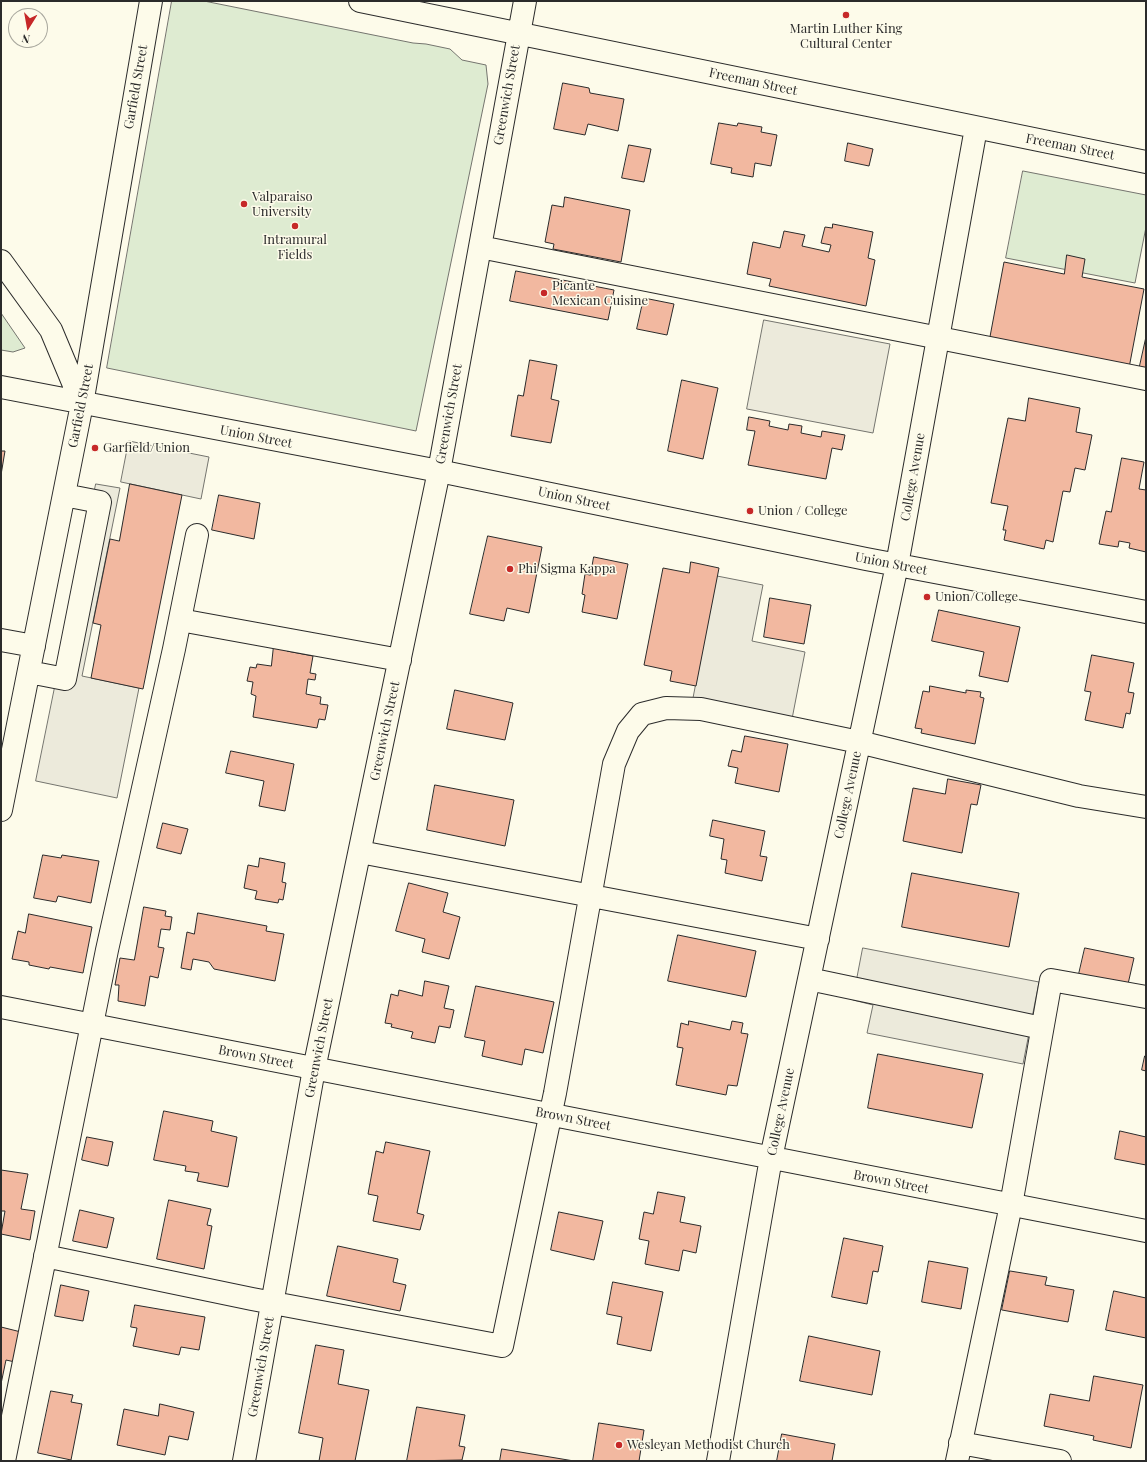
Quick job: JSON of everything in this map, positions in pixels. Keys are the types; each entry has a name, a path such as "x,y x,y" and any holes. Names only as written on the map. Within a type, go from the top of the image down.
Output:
{"street":[{"name":"Garfield Street","path":"1,810 82,404 151,1"},
{"name":"Freeman Street","path":"360,1 391,4 518,33 1146,162"},
{"name":"Greenwich Street","path":"244,1461 314,1069 439,471 525,1"},
{"name":"College Avenue","path":"718,1461 771,1158 897,565 976,128"},
{"path":"480,247 938,339 1146,379"},
{"path":"1,261 51,330 82,404"},
{"name":"Union Street","path":"1,387 82,404 439,471 897,565 1146,612"},
{"path":"28,672 65,679 100,502 64,495"},
{"path":"4,1461 107,950 180,620 196,535"},
{"path":"180,620 400,660"},
{"path":"1,640 34,646"},
{"path":"45,1256 272,1303 502,1346 550,1115 614,764 628,731 642,714 666,708 701,709 859,742 1079,796 1146,807"},
{"path":"360,852 818,939"},
{"path":"809,979 1042,1028"},
{"path":"1060,1461 959,1452 1010,1205 1050,980 1146,997"},
{"name":"Brown Street","path":"1,1007 1146,1231"}],"green space":[{"name":"Intramural Fields","path":"172,1 204,1 413,43 426,44 450,49 462,60 486,65 488,84 416,431 107,368"},
{"path":"1023,171 1146,195 1146,227 1135,283 1006,258"},
{"path":"1,313 25,348 13,352 1,350"}],"shaded area":[{"path":"764,320 890,344 873,433 747,409"},
{"path":"129,441 209,457 201,499 121,482"},
{"path":"96,484 120,488 82,676 139,688 117,798 36,781"},
{"path":"717,576 763,585 752,641 805,652 792,719 693,700"},
{"path":"863,948 1039,982 1023,1064 867,1033 873,1005 853,1000"}],"building":[{"path":"563,83 589,88 590,93 624,99 618,131 588,124 585,135 554,129"},
{"path":"719,123 737,126 738,123 762,127 761,132 777,135 771,166 755,163 753,177 731,173 732,168 711,164"},
{"path":"848,143 873,149 869,166 845,161"},
{"path":"629,145 651,149 644,182 622,178"},
{"path":"565,197 630,210 621,262 553,249 554,244 545,242 552,205 563,207"},
{"path":"833,224 873,232 868,258 875,260 866,306 769,286 771,279 747,274 753,242 780,248 784,231 805,235 802,246 829,252 831,245 821,243 825,227 832,228"},
{"path":"1067,255 1085,259 1082,277 1144,289 1129,368 989,342 1004,262 1064,274"},
{"path":"516,271 614,290 608,320 510,301"},
{"path":"644,298 674,304 667,335 637,329"},
{"path":"1146,337 1146,371 1139,370"},
{"path":"530,360 557,365 551,399 559,401 551,443 511,436 518,395 523,396"},
{"path":"682,380 718,388 703,459 668,451"},
{"path":"1029,398 1080,408 1076,432 1092,435 1085,470 1075,468 1070,492 1063,491 1053,542 1046,540 1044,549 1004,540 1006,530 1003,530 1008,506 991,503 1008,418 1025,421"},
{"path":"749,417 770,421 769,426 788,430 789,424 802,426 801,433 821,437 822,431 845,435 842,450 832,448 826,479 748,465 755,431 747,430"},
{"path":"1,451 5,451 1,475"},
{"path":"1122,458 1144,462 1139,489 1146,490 1146,552 1129,548 1130,543 1119,541 1118,547 1099,544 1106,511 1111,512"},
{"path":"130,484 182,495 143,689 91,678 101,625 93,623 110,539 119,541"},
{"path":"219,495 260,503 254,539 212,530"},
{"name":"Phi Sigma Kappa","path":"488,536 542,547 529,613 507,608 504,621 470,614"},
{"path":"594,557 628,564 617,619 582,612 585,595 582,594 585,574 590,575"},
{"path":"691,562 719,568 696,686 670,681 672,671 644,665 663,568 689,573"},
{"path":"770,598 811,605 804,644 764,637"},
{"path":"939,610 1020,627 1008,682 979,676 984,652 932,641"},
{"path":"274,645 288,648 287,651 313,656 310,673 316,674 315,680 308,679 306,694 321,697 320,704 328,705 325,720 319,719 317,728 253,717 256,696 251,694 253,682 247,681 250,667 256,668 257,664 271,666"},
{"path":"1092,655 1134,663 1128,692 1134,693 1130,714 1126,713 1123,728 1085,720 1091,692 1085,691"},
{"path":"930,686 966,693 966,690 981,692 980,697 984,698 975,744 921,733 922,729 915,728 923,691 929,692"},
{"path":"455,690 513,703 505,740 447,729"},
{"path":"745,736 788,744 779,792 735,783 738,768 728,766 732,750 741,752"},
{"path":"231,751 294,764 285,811 259,806 264,781 226,773"},
{"path":"948,779 981,785 977,805 971,804 962,853 903,841 913,788 945,794"},
{"path":"435,785 514,800 505,846 427,830"},
{"path":"713,820 765,831 760,856 767,857 762,881 725,873 727,860 721,859 724,839 710,836"},
{"path":"163,823 188,829 181,854 157,848"},
{"path":"43,855 61,858 62,855 99,861 91,903 58,896 56,902 34,898"},
{"path":"260,858 285,863 282,882 286,883 283,900 279,899 278,903 255,899 257,891 244,888 248,865 258,867"},
{"path":"912,873 1019,893 1009,947 902,927"},
{"path":"409,883 448,893 443,912 460,917 449,959 422,952 425,939 396,931"},
{"path":"144,907 166,911 165,916 172,917 170,930 161,929 158,947 164,948 158,978 150,976 145,1006 118,1001 119,985 115,985 120,958 134,960"},
{"path":"198,913 267,926 266,931 284,934 275,981 214,969 209,962 193,959 191,970 181,968 187,932 194,934"},
{"path":"29,914 92,927 83,973 50,967 49,969 29,965 29,962 12,959 18,931 25,933"},
{"path":"678,935 756,951 746,997 668,981"},
{"path":"1085,948 1134,958 1128,984 1079,974"},
{"path":"425,981 449,986 444,1008 454,1010 450,1028 439,1026 435,1043 411,1038 413,1032 391,1027 392,1024 385,1023 391,994 398,996 399,990 422,996"},
{"path":"476,986 554,1002 543,1053 525,1049 522,1065 482,1056 485,1041 465,1037"},
{"path":"689,1021 730,1030 732,1021 743,1023 741,1033 748,1034 737,1086 728,1085 726,1095 676,1085 683,1048 677,1047 681,1023 688,1025"},
{"path":"878,1054 983,1074 972,1128 868,1108"},
{"path":"1146,1056 1146,1071 1142,1070"},
{"path":"164,1111 213,1121 211,1131 237,1137 228,1187 197,1181 199,1173 185,1171 186,1166 154,1160"},
{"path":"1120,1131 1146,1137 1146,1165 1115,1159"},
{"path":"87,1137 113,1142 108,1166 82,1160"},
{"path":"386,1142 430,1151 417,1213 424,1215 420,1230 373,1221 378,1196 368,1194 376,1151 383,1153"},
{"path":"1,1170 28,1174 21,1209 35,1211 30,1240 1,1234 5,1211 1,1211"},
{"path":"658,1192 685,1197 680,1222 701,1226 696,1253 683,1250 679,1271 645,1264 649,1241 639,1239 644,1212 653,1214"},
{"path":"169,1200 211,1209 207,1225 212,1226 204,1269 157,1259"},
{"path":"80,1210 114,1218 107,1248 73,1241"},
{"path":"559,1212 603,1221 594,1260 551,1250"},
{"path":"844,1238 883,1246 878,1272 873,1271 867,1304 832,1297"},
{"path":"338,1246 398,1259 393,1282 406,1285 400,1311 327,1296"},
{"path":"929,1261 968,1268 961,1309 922,1302"},
{"path":"1010,1271 1047,1277 1045,1285 1074,1290 1068,1322 1002,1310"},
{"path":"613,1282 663,1292 651,1351 617,1344 622,1317 607,1314"},
{"path":"61,1285 89,1291 83,1321 55,1316"},
{"path":"1114,1291 1146,1298 1146,1338 1106,1330"},
{"path":"135,1305 205,1317 199,1350 181,1347 179,1355 133,1346 137,1328 131,1327"},
{"path":"1,1327 21,1332 15,1362 6,1360 1,1384"},
{"path":"809,1336 880,1351 872,1395 800,1381"},
{"path":"316,1345 344,1350 338,1384 369,1390 355,1461 319,1461 323,1438 299,1433"},
{"path":"1094,1376 1143,1385 1131,1448 1093,1440 1094,1436 1044,1426 1050,1394 1089,1401"},
{"path":"51,1391 73,1395 71,1402 82,1404 71,1460 38,1453"},
{"path":"160,1404 194,1412 188,1440 169,1436 165,1455 117,1445 124,1409 158,1416"},
{"path":"417,1407 465,1415 459,1446 465,1447 462,1460 407,1461"},
{"name":"Wesleyan Methodist Church","path":"599,1423 644,1430 639,1461 593,1461"},
{"path":"782,1434 835,1444 832,1461 777,1461"},
{"path":"502,1449 574,1461 500,1461"}],"place":[{"name":"Martin Luther King Cultural Center","path":"846,15"},
{"name":"Valparaiso University","path":"244,204"},
{"name":"Intramural Fields","path":"295,226"},
{"name":"Picante Mexican Cuisine","path":"544,293"},
{"name":"Garfield/Union","path":"95,448"},
{"name":"Union / College","path":"750,511"},
{"name":"Phi Sigma Kappa","path":"510,569"},
{"name":"Union/College","path":"927,597"},
{"name":"Wesleyan Methodist Church","path":"619,1445"}]}
